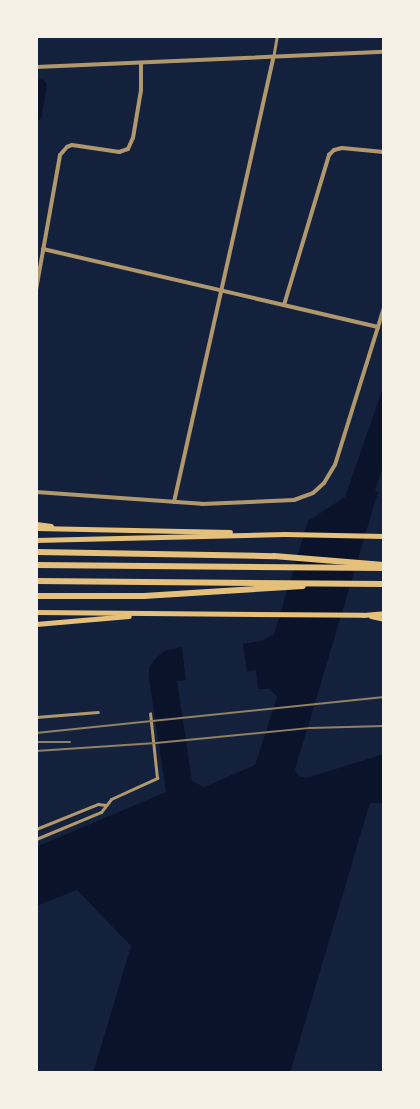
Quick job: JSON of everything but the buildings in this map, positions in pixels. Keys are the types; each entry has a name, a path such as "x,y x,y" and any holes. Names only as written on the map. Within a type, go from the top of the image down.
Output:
{"highway":[{"path":"36,524 67,528"},
{"path":"36,528 384,536"},
{"path":"36,540 285,534"},
{"path":"36,552 265,555 384,566"},
{"path":"36,565 384,566"},
{"path":"36,580 384,584"},
{"path":"36,596 144,596 340,583"},
{"path":"36,612 363,615 384,613"},
{"path":"36,624 157,613"},
{"path":"363,615 384,619"}],"street":[{"path":"174,502 277,36"},
{"path":"36,67 384,52"},
{"path":"36,290 58,159 67,147 78,145 119,152 128,149 131,144 141,86 140,62"},
{"path":"284,305 329,155 334,150 342,148 384,152"},
{"path":"43,249 378,327"},
{"path":"36,492 202,504 301,499 319,489 335,465 384,308"},
{"path":"36,717 98,712"},
{"path":"36,839 101,812 111,798 157,778 150,713"},
{"path":"36,829 98,804 106,805"}],"water":[{"path":"384,385 384,464 375,491 378,492 295,770 299,776 306,778 384,754 384,803 371,803 369,806 290,1073 93,1073 131,946 77,890 36,906 36,847 166,792 149,679 149,668 154,660 164,651 182,647 186,680 177,681 192,781 204,787 255,765 277,697 270,689 258,689 256,670 247,672 243,644 261,641 274,634 308,521 345,497"}],"waterway":[{"path":"36,115 41,85"}],"railway":[{"path":"36,733 384,697"},
{"path":"36,751 156,743 310,728 384,726"},
{"path":"36,742 70,742"}]}
